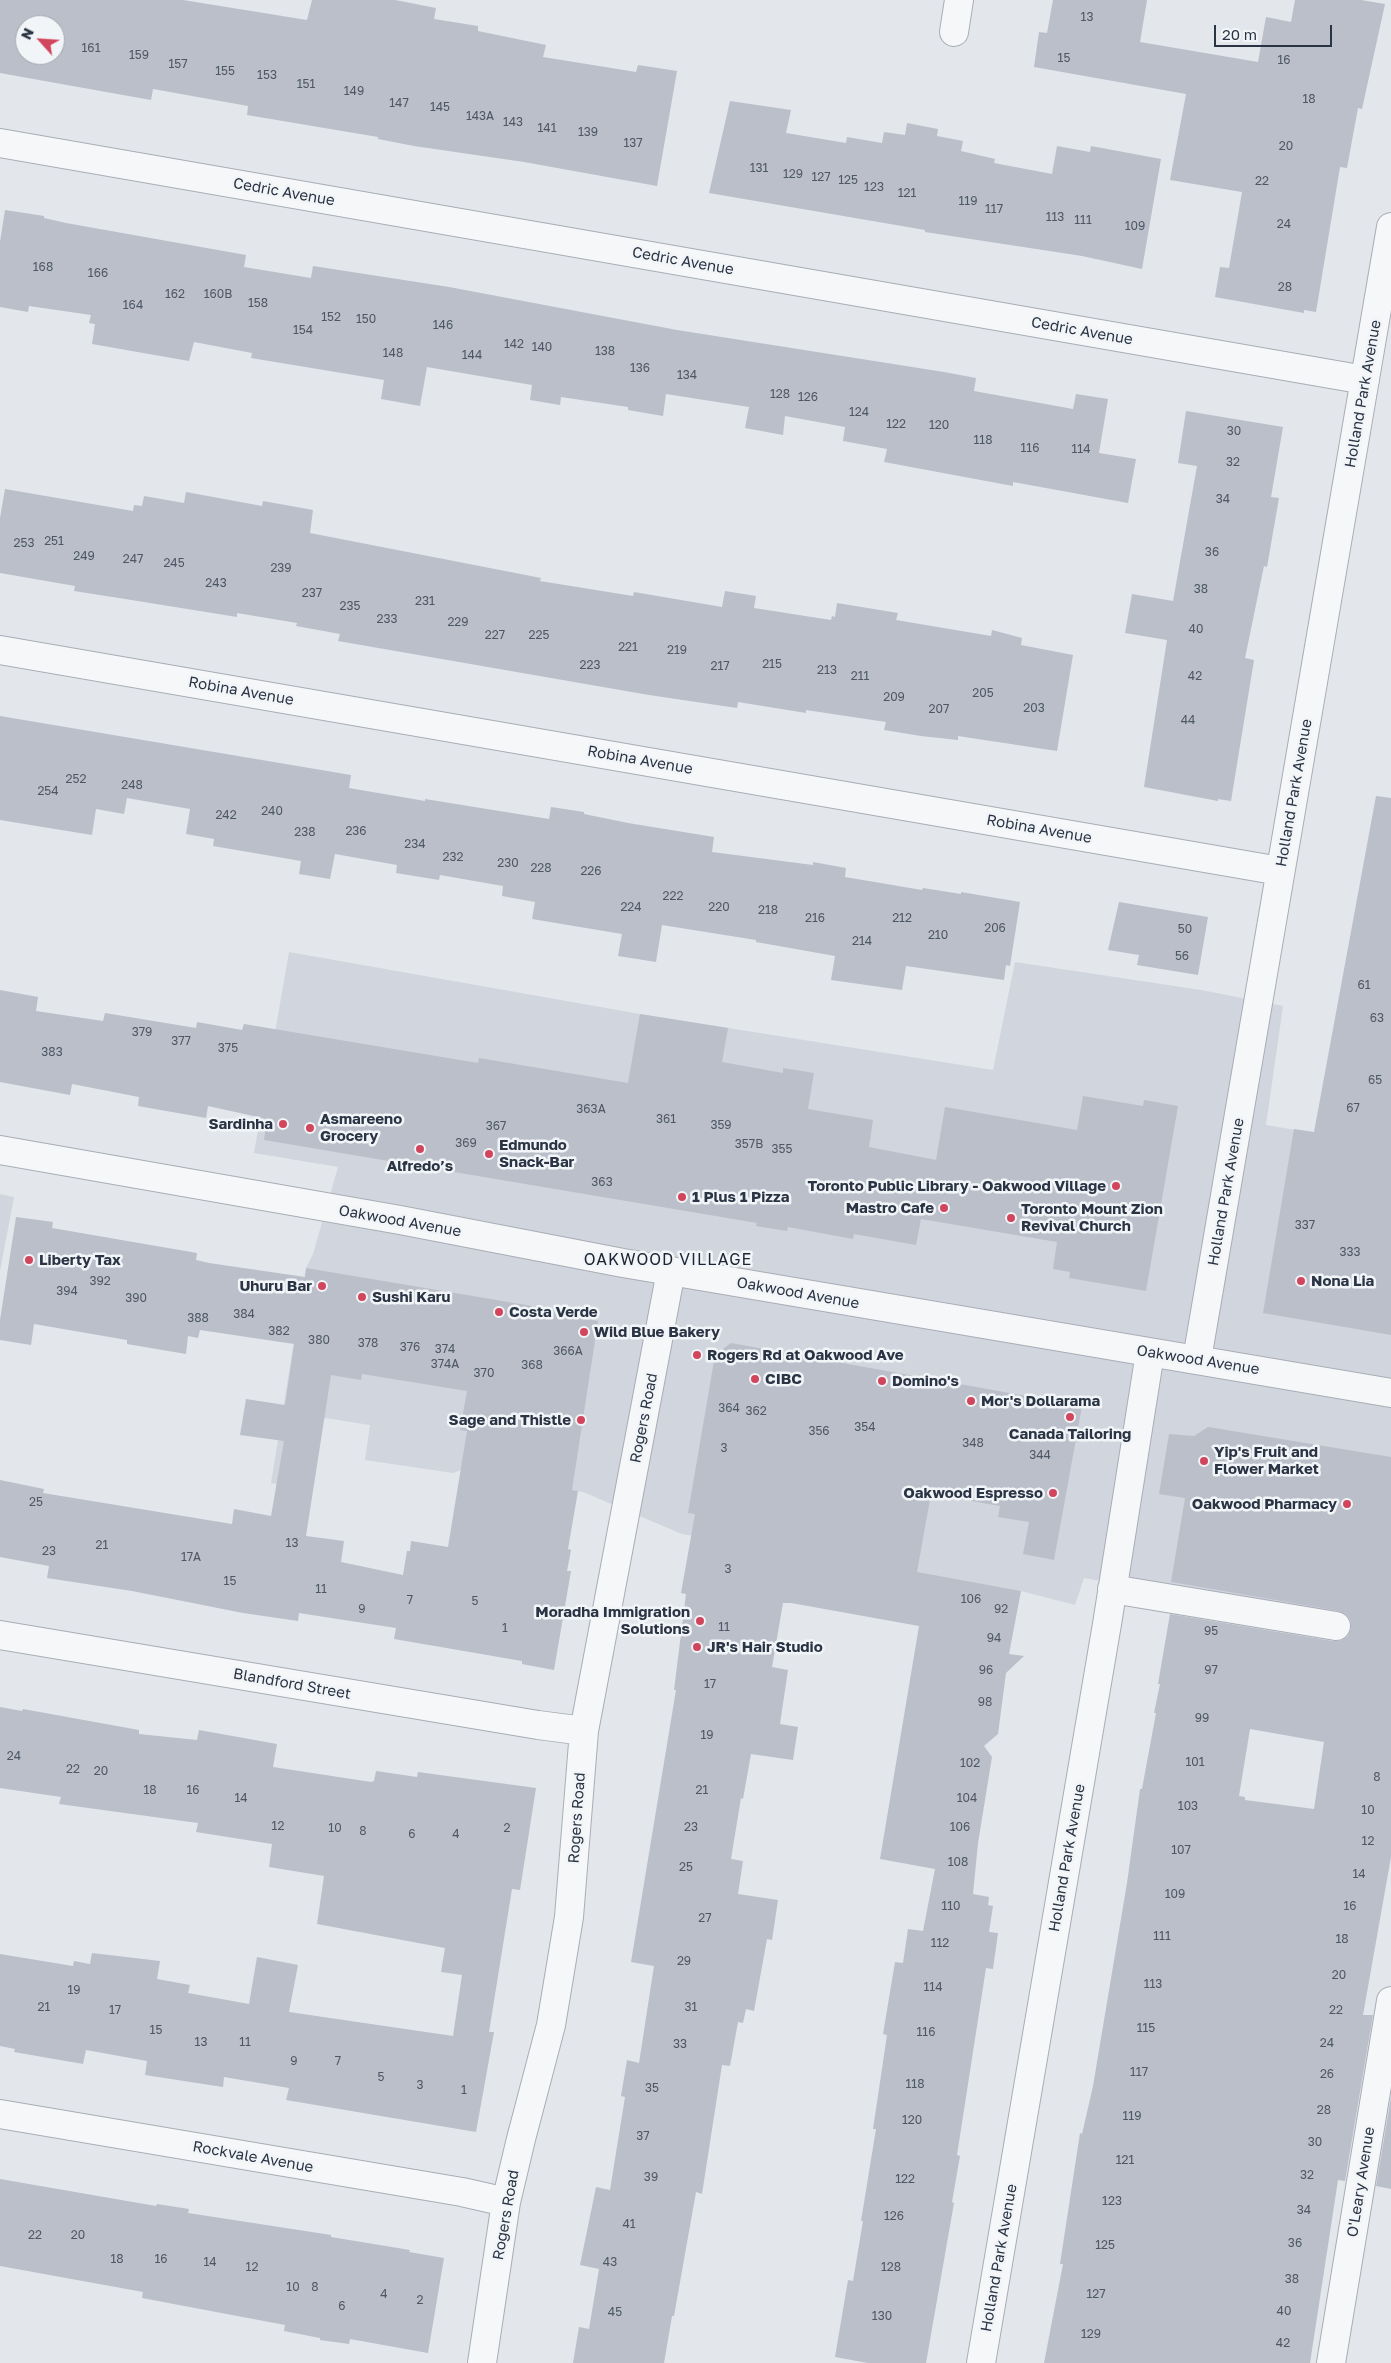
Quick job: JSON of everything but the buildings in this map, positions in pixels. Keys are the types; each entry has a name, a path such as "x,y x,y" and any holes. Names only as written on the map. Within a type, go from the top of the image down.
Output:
{"street":[{"path":"954,32 959,0"},
{"name":"Cedric Avenue","path":"0,143 1365,380"},
{"name":"Holland Park Avenue","path":"1197,1359 1251,1054 1280,871 1391,227"},
{"name":"Robina Avenue","path":"0,650 1280,871"},
{"name":"Oakwood Avenue","path":"0,1150 400,1220 670,1271 1391,1393"},
{"name":"Rogers Road","path":"482,2363 506,2202 551,2025 570,1907 584,1731 670,1271"},
{"name":"Holland Park Avenue","path":"981,2363 1150,1353"},
{"path":"1112,1589 1336,1626"},
{"name":"Blandford Street","path":"0,1635 538,1725 584,1731"},
{"name":"O'Leary Avenue","path":"1332,2363 1391,2001"},
{"name":"Rockvale Avenue","path":"0,2114 462,2192 506,2202"}],"shaded area":[{"path":"289,952 640,1014 993,1070 1015,962 1201,990 1283,1006 1266,1125 1391,1146 1391,1546 1361,1541 1348,1624 1084,1578 1075,1605 1021,1591 682,1534 583,1492 461,1470 453,1473 365,1460 370,1425 325,1418 277,1484 271,1483 306,1268 313,1254 338,1167 254,1153"},
{"path":"0,1194 14,1197 0,1271"}],"place":[{"name":"Sardinha","path":"283,1124"},
{"name":"Asmareeno Grocery","path":"310,1128"},
{"name":"Alfredo’s","path":"420,1149"},
{"name":"Edmundo Snack-Bar","path":"489,1154"},
{"name":"Toronto Public Library - Oakwood Village","path":"1116,1186"},
{"name":"1 Plus 1 Pizza","path":"682,1197"},
{"name":"Mastro Cafe","path":"944,1208"},
{"name":"Toronto Mount Zion Revival Church","path":"1011,1218"},
{"name":"Liberty Tax","path":"29,1260"},
{"name":"Nona Lia","path":"1301,1281"},
{"name":"Uhuru Bar","path":"322,1286"},
{"name":"Sushi Karu","path":"362,1297"},
{"name":"Costa Verde","path":"499,1312"},
{"name":"Wild Blue Bakery","path":"584,1332"},
{"name":"Rogers Rd at Oakwood Ave","path":"697,1355"},
{"name":"CIBC","path":"755,1379"},
{"name":"Domino's","path":"882,1381"},
{"name":"Mor's Dollarama","path":"971,1401"},
{"name":"Canada Tailoring","path":"1070,1417"},
{"name":"Sage and Thistle","path":"581,1420"},
{"name":"Yip's Fruit and Flower Market","path":"1204,1461"},
{"name":"Oakwood Espresso","path":"1053,1493"},
{"name":"Oakwood Pharmacy","path":"1347,1504"},
{"name":"Moradha Immigration Solutions","path":"700,1621"},
{"name":"JR's Hair Studio","path":"697,1647"}],"district":[{"name":"OAKWOOD VILLAGE","path":"668,1260"}]}
